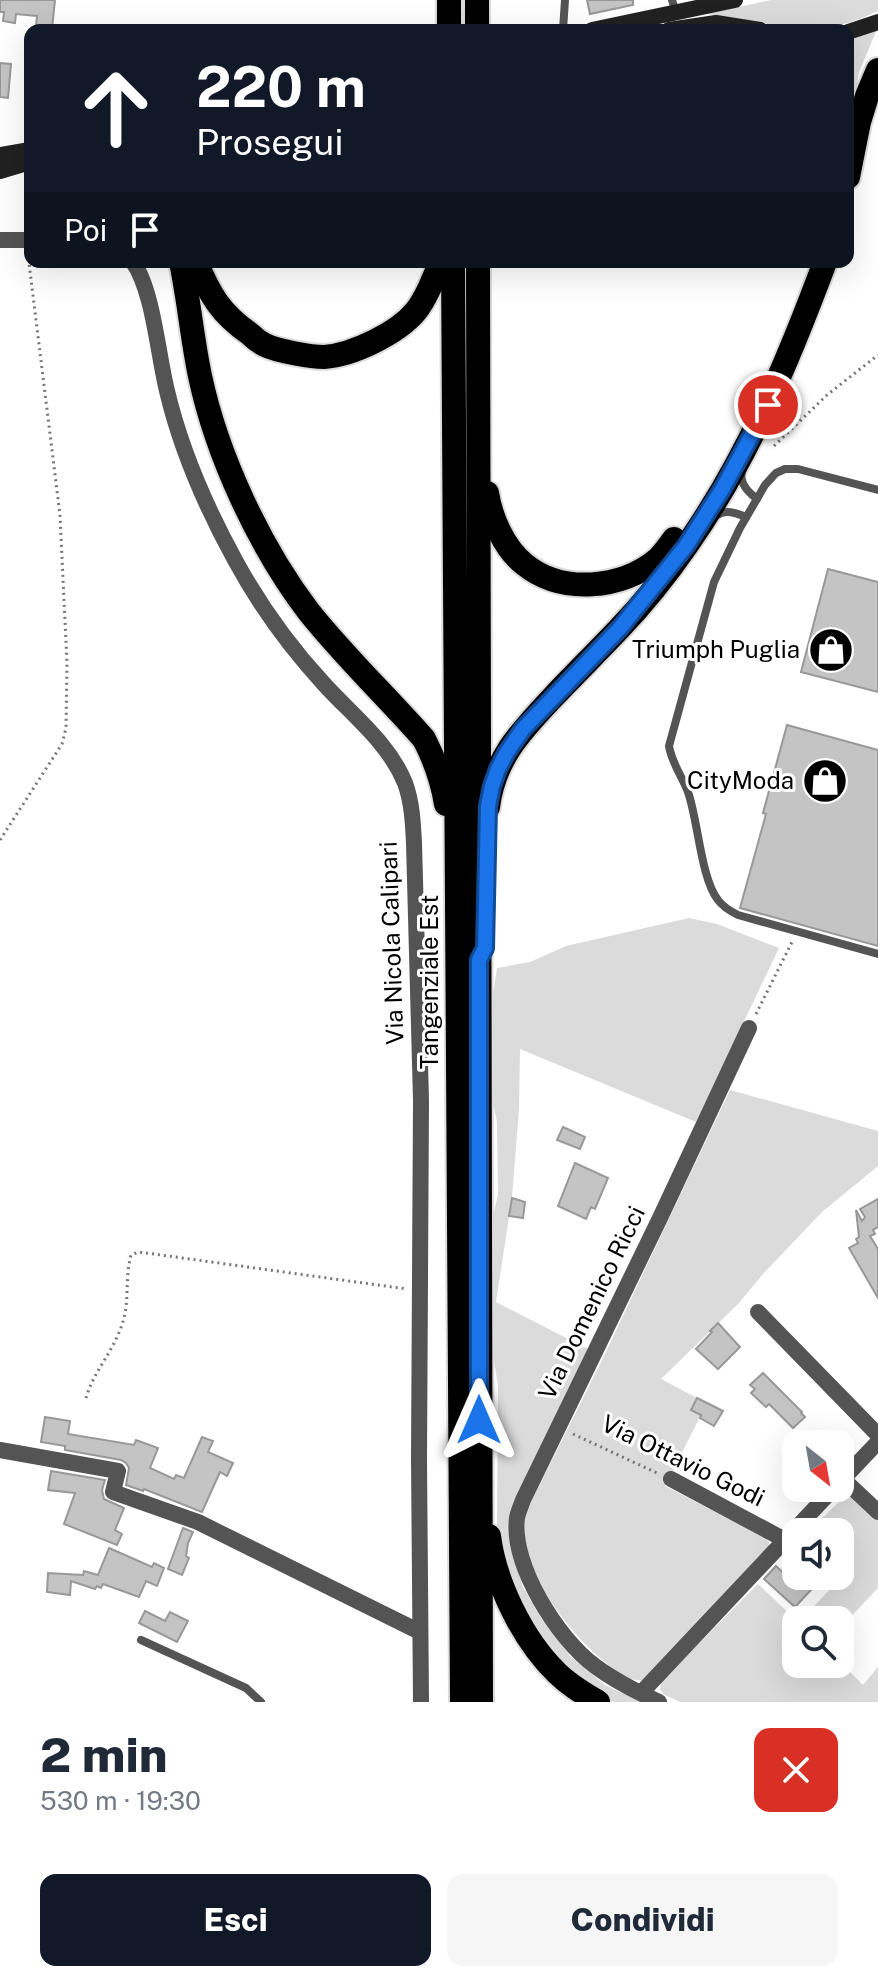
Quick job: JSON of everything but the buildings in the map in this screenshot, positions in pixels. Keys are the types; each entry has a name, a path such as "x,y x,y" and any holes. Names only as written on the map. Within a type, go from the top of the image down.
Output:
{"highway":[{"path":"477,0 477,24"},
{"path":"854,147 867,96 878,70"},
{"path":"182,268 201,379 216,433 245,505 272,556 307,609 424,739 433,755 449,824 451,946 468,964 485,948 488,806 498,769 523,729 620,628 686,546 723,488 757,425 795,344 823,268"},
{"path":"199,268 222,311 264,345 286,352 324,357 361,348 390,334 416,311 438,268"},
{"name":"Tangenziale Est","path":"453,268 479,1389 481,1702"},
{"name":"Tangenziale Est","path":"462,1702 468,964 479,408 478,268"},
{"path":"479,408 486,430 487,496 493,518 508,546 524,564 544,576 568,584 600,584 630,577 658,558 683,529 726,458 765,381 801,294 808,268"},
{"path":"479,1389 487,1410 489,1540 504,1590 516,1617 542,1657 567,1682 598,1702"}],"main road":[{"path":"612,24 674,6 735,0"},
{"path":"854,30 878,22"},
{"path":"0,155 24,151"},
{"path":"0,171 24,164"}],"street":[{"path":"0,240 24,240"},
{"name":"Via Nicola Calipari","path":"137,268 144,280 175,421 189,464 211,514 263,608 298,654 397,766 406,784 412,809 421,1100 421,1702"},
{"name":"Via Domenico Ricci","path":"659,1702 593,1665 552,1619 525,1568 517,1518 749,1028"},
{"path":"758,1312 878,1435"},
{"path":"854,1467 878,1442"},
{"path":"0,1450 118,1471 113,1492 198,1522 420,1632"},
{"name":"Via Ottavio Godi","path":"671,1479 782,1538"},
{"path":"854,1494 878,1512"},
{"path":"806,1518 821,1502"},
{"path":"641,1693 782,1543"}],"lane":[{"path":"563,24 565,0"},
{"path":"757,425 757,438 741,476 748,492 757,499"},
{"path":"878,490 798,469 776,473 765,485 714,582 669,746 671,758 687,790 709,882 726,909 878,954"},
{"path":"686,546 695,541 714,516 723,511 746,517"},
{"path":"141,1640 246,1688 261,1702"}],"path":[{"path":"0,840 62,744 66,728 67,663 60,515 31,268"},
{"path":"774,446 827,395 878,355"},
{"path":"749,1028 797,932"},
{"path":"86,1398 120,1332 127,1308 128,1265 131,1255 139,1252 419,1291"},
{"name":"Via Ottavio Godi","path":"558,1427 671,1479"}],"shaded area":[{"path":"771,0 878,0 878,11 842,24 766,24 706,14"},
{"path":"878,27 859,72 854,101 854,35"},
{"path":"689,918 717,924 779,948 696,1122 520,1049 512,1197 496,1302 588,1349 523,1486 515,1560 523,1587 541,1618 571,1657 605,1685 641,1702 614,1702 559,1664 512,1598 497,1532 498,1385 491,1344 491,1224 498,1195 497,1122 492,1098 492,1001 497,968 530,962 566,946"},
{"path":"730,1090 878,1131 878,1166 822,1212 738,1304 661,1379 697,1398 692,1410 701,1415 665,1486 764,1537 769,1542 769,1549 643,1680 632,1679 618,1673 590,1649 547,1595 528,1553 526,1512"},
{"path":"854,1499 878,1519 878,1588 854,1613 854,1606 814,1606 829,1590 854,1590 854,1518 822,1518 839,1502 854,1502"},
{"path":"758,1584 782,1607 782,1678 854,1676 863,1685 878,1667 878,1702 680,1702 660,1690 661,1681"}],"place":[{"name":"Triumph Puglia","path":"831,650"},
{"name":"CityModa","path":"825,781"}],"route":[{"path":"479,1420 479,960 485,948 488,806 492,786 507,752 523,729 620,628 686,546 723,488 768,405"}]}
